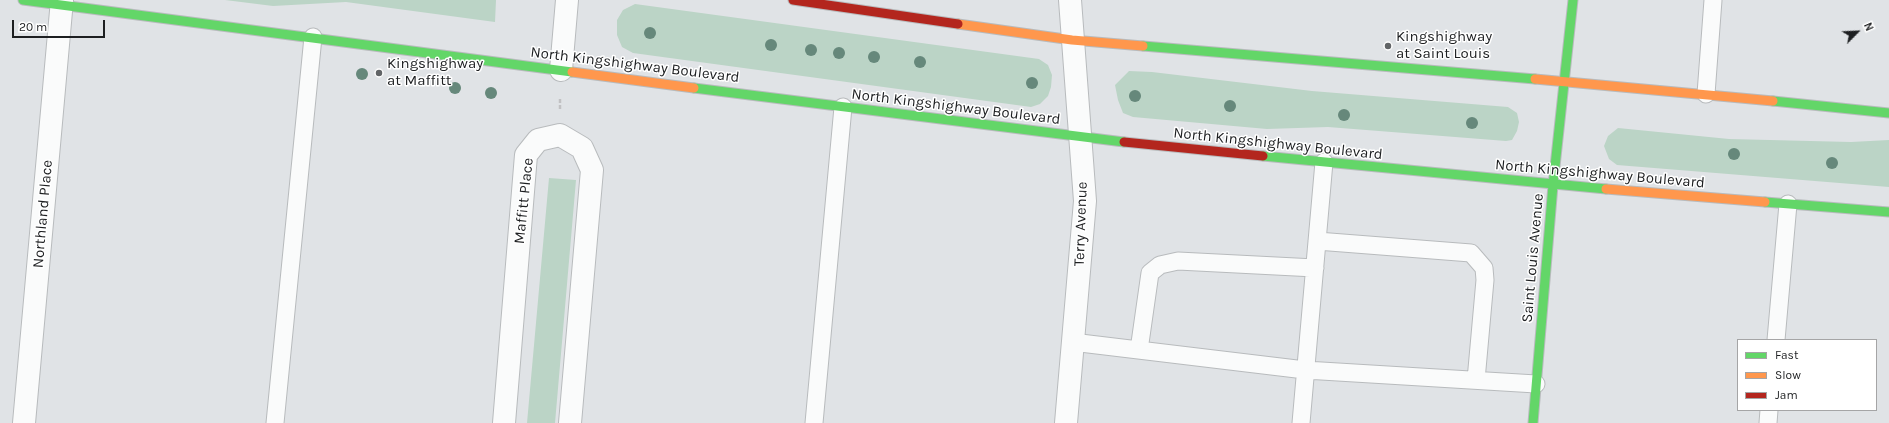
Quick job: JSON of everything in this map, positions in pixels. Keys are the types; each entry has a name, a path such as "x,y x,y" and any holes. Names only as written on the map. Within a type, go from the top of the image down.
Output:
{"main road":[{"name":"North Kingshighway Boulevard","path":"23,0 62,2 312,37 1080,138 1553,185 1889,212"},
{"path":"793,0 1072,40 1706,94 1889,112"},
{"name":"Saint Louis Avenue","path":"1533,423 1553,185 1565,83 1572,0"}],"street":[{"path":"561,70 567,0"},
{"name":"Terry Avenue","path":"1066,423 1085,201 1070,0"},
{"name":"Northland Place","path":"24,423 62,2"},
{"path":"560,135 582,148 592,170 570,423"},
{"name":"Maffitt Place","path":"504,423 526,155 538,140 560,135"}],"lane":[{"path":"1706,94 1713,0"},
{"path":"275,423 312,37"},
{"path":"814,423 843,107"},
{"path":"1301,423 1324,162"},
{"path":"1776,339 1788,204"},
{"path":"1317,241 1471,252 1484,268 1485,280 1476,380"},
{"path":"1139,350 1150,273 1160,265 1178,261 1315,268"},
{"path":"1072,342 1306,370 1536,384"},
{"path":"1768,423 1769,411"}],"path":[{"path":"560,135 561,70"}],"green space":[{"path":"225,0 496,0 495,22 346,2 273,6"},
{"path":"635,4 1039,59 1048,65 1052,75 1051,87 1048,96 1040,104 1031,107 633,53 622,47 617,35 617,20 623,10"},
{"path":"1129,71 1152,72 1312,91 1508,107 1517,113 1519,122 1517,131 1512,140 1506,141 1328,127 1267,129 1133,117 1123,113 1118,100 1115,85"},
{"path":"1618,128 1729,139 1851,142 1889,140 1889,187 1617,165 1609,159 1604,146 1608,136"},
{"path":"549,178 576,180 555,423 527,423"}],"traffic: fast":[{"path":"23,0 572,72"},
{"path":"1533,423 1553,185 1573,0"},
{"path":"1143,46 1535,79"},
{"path":"694,88 1124,142"},
{"path":"1773,101 1889,113"},
{"path":"1263,156 1606,189"},
{"path":"1765,202 1889,212"}],"traffic: slow":[{"path":"958,24 1072,40 1143,46"},
{"path":"572,72 694,88"},
{"path":"1535,79 1773,101"},
{"path":"1606,189 1765,202"}],"traffic: jam":[{"path":"793,0 958,24"},
{"path":"1124,142 1263,156"}],"place":[{"name":"Kingshighway at Saint Louis","path":"1388,46"},
{"name":"Kingshighway at Maffitt","path":"379,73"}]}
